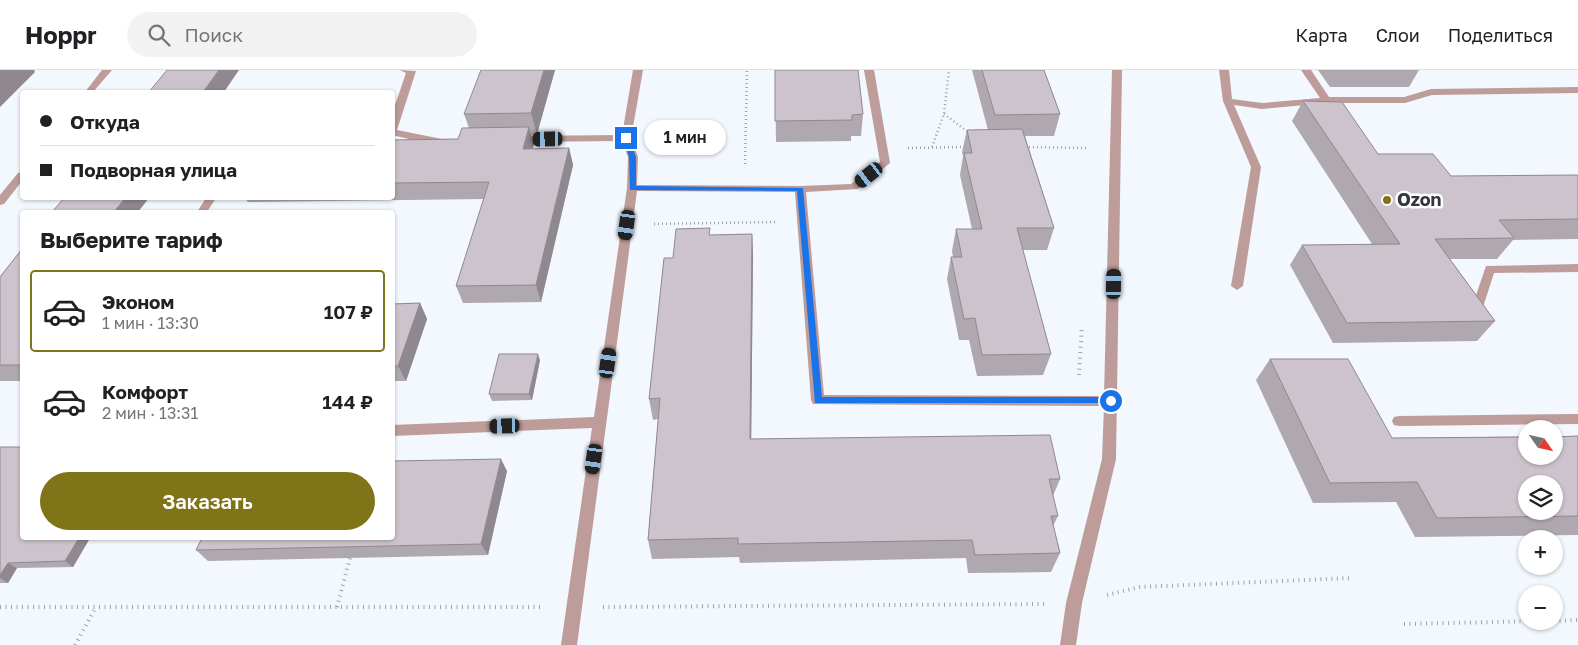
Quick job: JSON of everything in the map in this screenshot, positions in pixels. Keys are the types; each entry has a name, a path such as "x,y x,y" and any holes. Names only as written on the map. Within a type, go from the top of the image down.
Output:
{"street":[{"path":"91,90 107,70"},
{"path":"395,122 411,71 405,70"},
{"path":"569,645 632,188 632,157 626,138 638,70"},
{"path":"632,188 800,189 854,187 885,163 869,70"},
{"path":"1068,645 1074,603 1109,458 1117,70"},
{"path":"1224,70 1228,101 1256,167 1237,286"},
{"path":"1306,70 1326,100"},
{"path":"1228,101 1262,106 1326,100 1405,100 1431,92 1578,90"},
{"path":"395,132 430,141 450,140"},
{"path":"509,140 626,138"},
{"path":"0,202 20,178"},
{"path":"11,189 20,189"},
{"path":"800,189 818,400 1111,401"},
{"path":"1479,304 1490,269 1578,268"},
{"path":"1399,421 1578,419"},
{"path":"395,431 599,422"}],"path":[{"path":"744,189 747,70"},
{"path":"932,147 944,114 948,70"},
{"path":"944,114 973,136"},
{"path":"882,149 969,147"},
{"path":"1024,147 1089,148"},
{"path":"627,225 803,221"},
{"path":"337,607 350,558"},
{"path":"0,607 574,607 1074,603 1140,587 1352,578"},
{"path":"75,645 96,607"},
{"path":"1563,621 1578,620"},
{"path":"1404,624 1518,621"}],"building":[{"path":"167,70 219,70 204,90 151,90"},
{"path":"481,70 544,70 531,113 464,114"},
{"path":"775,70 858,70 863,114 852,115 852,120 775,121"},
{"path":"982,70 1044,70 1060,114 995,115"},
{"path":"1303,101 1342,102 1378,154 1433,154 1451,176 1578,175 1578,219 1499,220 1514,238 1435,239 1495,321 1347,323 1302,245 1400,244"},
{"path":"529,127 523,149 569,148 536,285 456,286 489,182 395,183 395,140 458,139 462,128"},
{"path":"1022,129 1054,228 1017,228 1051,354 982,355 975,318 964,319 951,257 962,257 956,229 982,229 964,153 972,153 967,130"},
{"path":"62,200 123,200 116,210 54,210"},
{"path":"710,228 709,235 752,234 750,439 1050,435 1060,479 1049,479 1058,516 1051,516 1060,553 975,555 972,540 738,544 738,538 648,540 660,398 649,399 664,258 673,258 676,229"},
{"path":"20,252 20,365 0,365 0,277"},
{"path":"420,303 398,366 395,366 395,304"},
{"path":"499,354 538,354 529,394 489,394"},
{"path":"1270,359 1348,359 1392,438 1518,437 1518,465 1563,465 1563,437 1578,436 1578,516 1563,516 1563,475 1518,475 1518,517 1437,518 1417,482 1330,483"},
{"path":"0,447 20,447 20,540 78,540 65,561 8,563 0,575"},
{"path":"501,459 481,544 196,550 201,540 395,540 395,461"}],"place":[{"name":"Ozon","path":"1387,200"}],"route":[{"path":"626,138 632,157 632,188 800,189 818,400 1111,401"}]}
